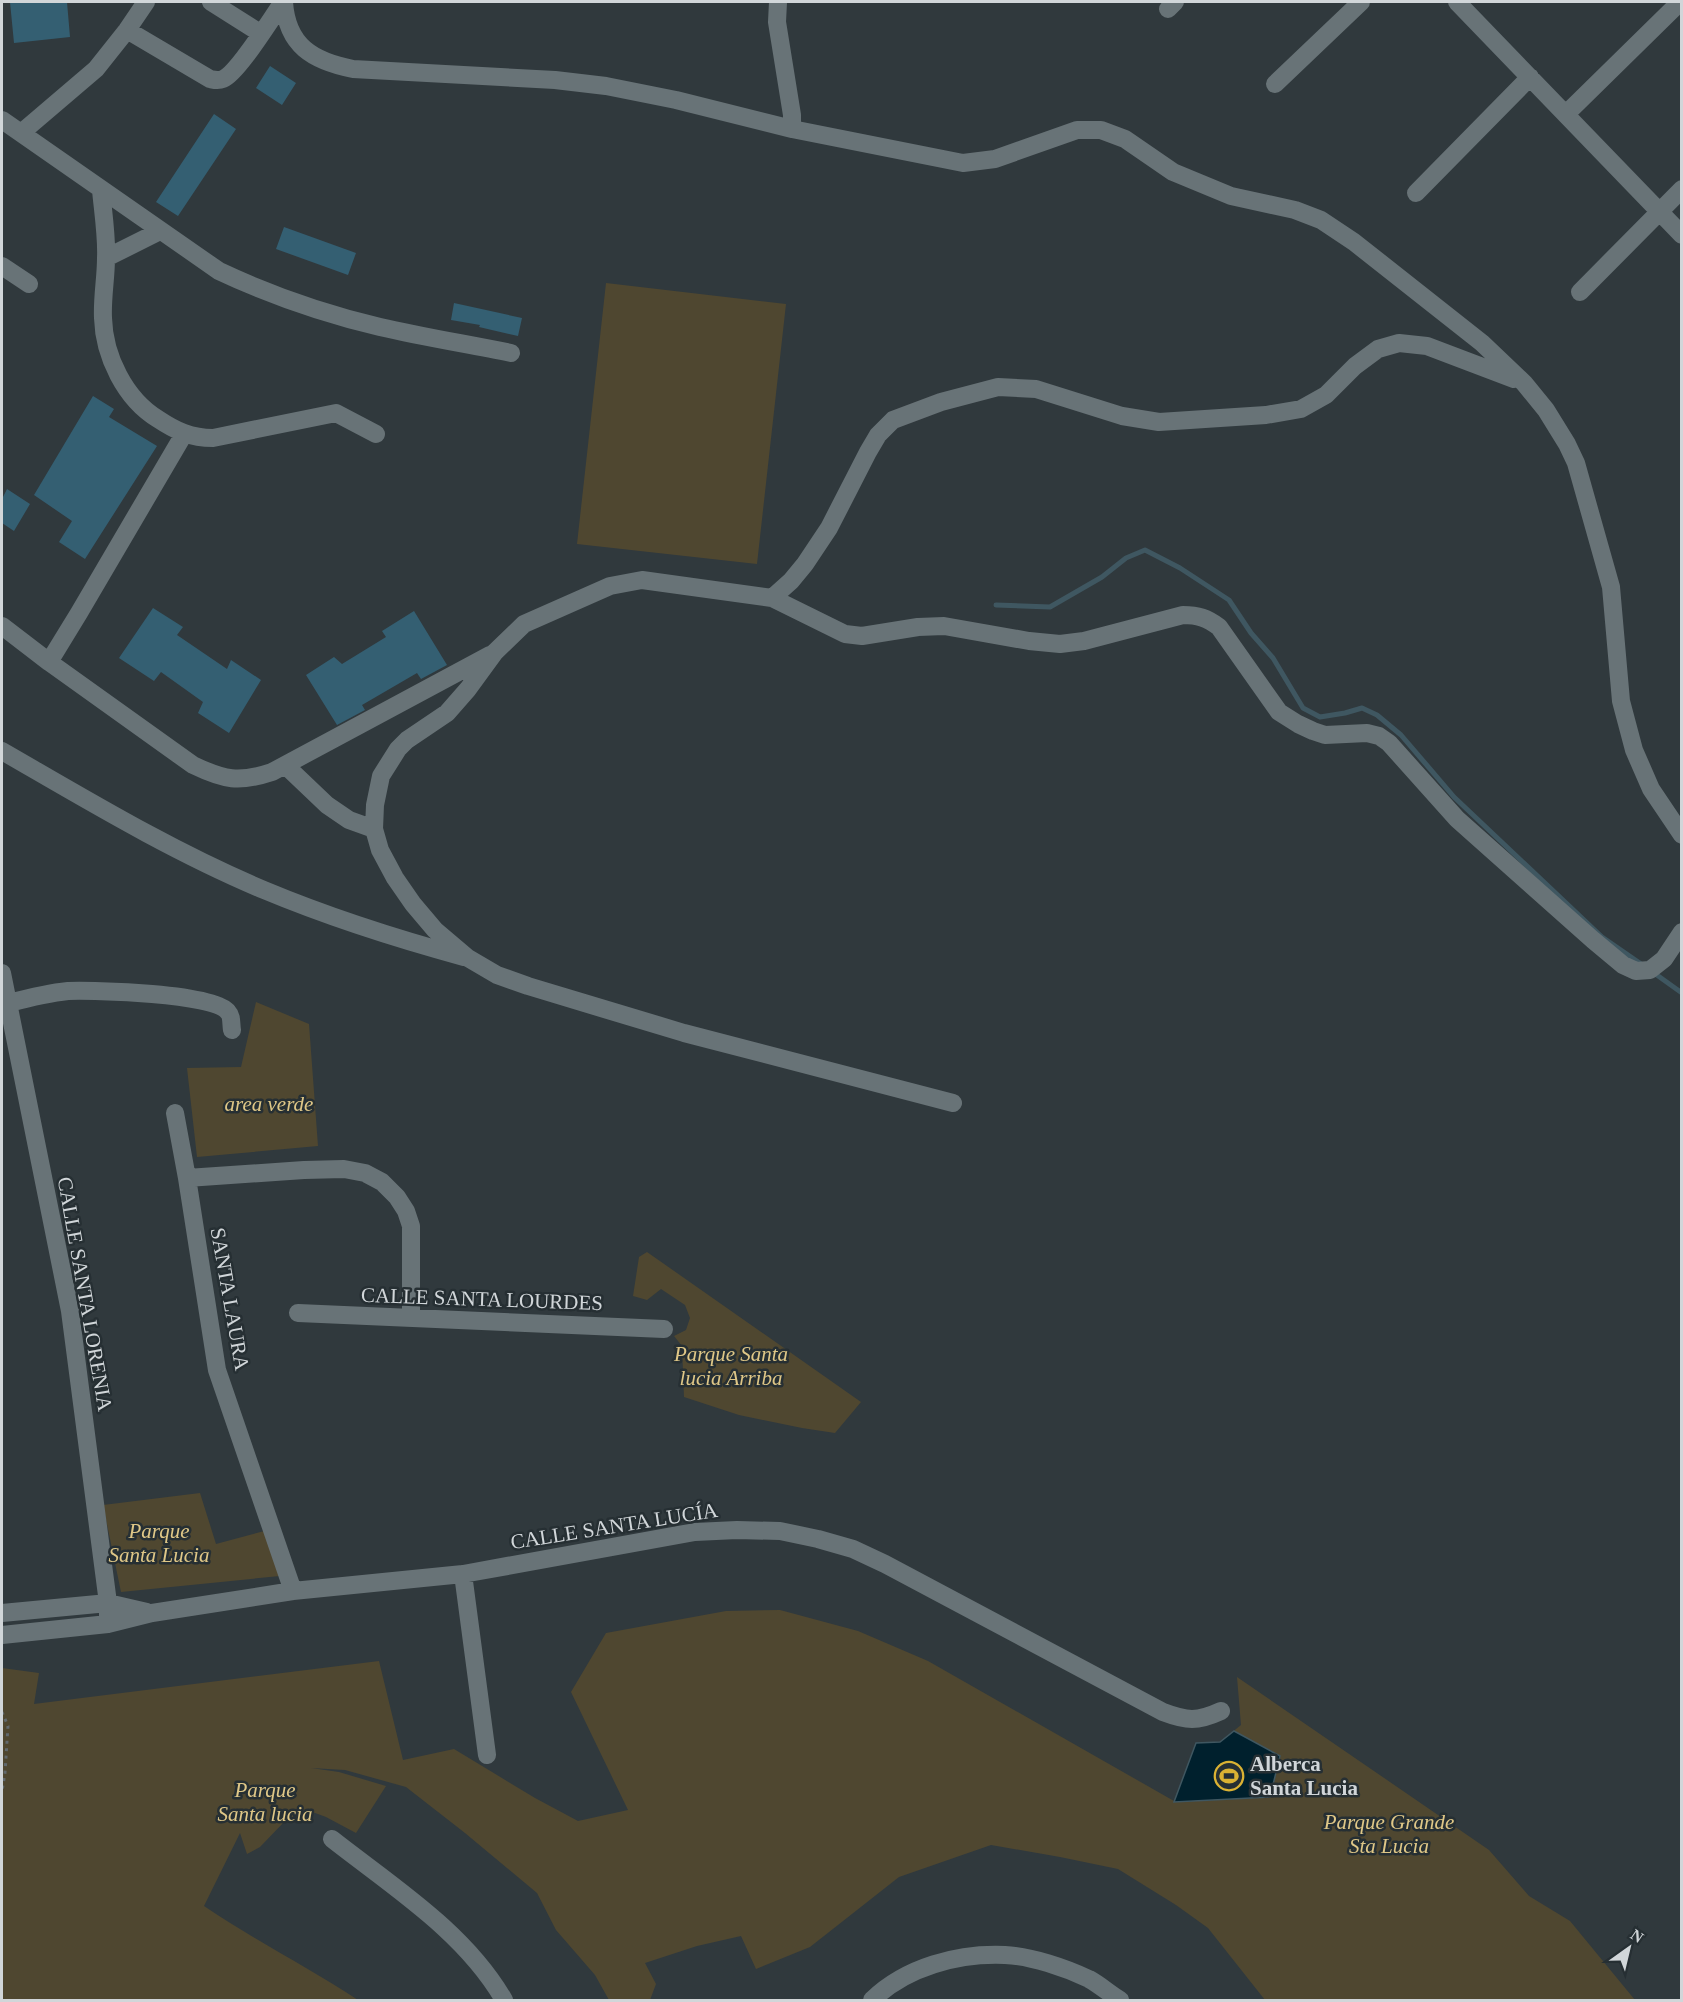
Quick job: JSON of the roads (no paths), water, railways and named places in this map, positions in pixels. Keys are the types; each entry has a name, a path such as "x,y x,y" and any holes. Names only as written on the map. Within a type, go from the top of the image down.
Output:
{"street":[{"path":"21,133 96,69 146,2"},
{"path":"211,2 260,33"},
{"path":"127,30 217,81 226,79 232,72 283,2"},
{"path":"283,2 285,20 293,35 306,51 328,64 353,69 555,80 606,86 676,100 792,129 963,163 995,159 1077,130 1101,130 1125,139 1173,172 1231,196 1295,210 1321,220 1354,242 1482,343 1524,383 1546,410 1576,463 1611,587 1621,701 1634,750 1651,789 1682,836"},
{"path":"778,2 777,22 792,116 792,129"},
{"path":"1275,84 1361,2"},
{"path":"1457,2 1682,235"},
{"path":"1566,114 1680,2"},
{"path":"1416,193 1530,77"},
{"path":"2,120 219,271 256,288 300,304 379,327 511,353"},
{"path":"101,189 106,258 103,320 109,354 124,384 145,411 184,434 198,438 213,438 336,413 376,434"},
{"path":"1580,292 1682,189"},
{"path":"106,258 160,231"},
{"path":"2,266 29,284"},
{"path":"772,598 806,564 830,528 878,435 893,420 941,402 998,387 1036,389 1122,416 1159,422 1266,415 1301,409 1326,395 1354,366 1378,349 1399,344 1427,346 1524,383"},
{"path":"49,662 184,434"},
{"path":"953,1103 684,1033 497,975 468,958 435,930 413,904 380,850 374,829 375,805 381,776 398,749 407,740 447,713 495,652 525,624 610,586 642,580 772,598 845,634 862,636 918,627 944,627 1060,644 1084,641 1183,615 1198,615 1209,619 1219,627 1279,712 1298,724 1325,735 1368,733 1379,736 1389,743 1457,819 1623,965 1636,971 1650,970 1664,959 1682,932"},
{"path":"2,626 194,765 211,774 232,779 253,778 272,772 495,652"},
{"path":"2,751 142,830 262,890 362,928 468,958"},
{"path":"285,765 327,805 349,820 374,829"},
{"name":"CALLE SANTA LORENIA","path":"2,974 70,1311 108,1603 108,1624"},
{"path":"9,1004 66,992 130,991 190,999 223,1007 230,1014 232,1030"},
{"name":"SANTA LAURA","path":"175,1113 217,1370 293,1591"},
{"path":"187,1178 344,1169 365,1173 382,1182 397,1197 406,1211 411,1226 411,1318"},
{"name":"CALLE SANTA LOURDES","path":"298,1313 664,1329"},
{"name":"CALLE SANTA LUCÍA","path":"2,1635 108,1624 152,1613 293,1591 463,1574 696,1532 780,1531 853,1549 885,1564 1163,1712 1193,1720 1221,1711"},
{"path":"463,1574 487,1755"},
{"name":"CALLE SANTA LUCÍA","path":"2,1613 108,1603 152,1613"},
{"path":"332,1839 425,1912 462,1945 504,2001"},
{"path":"872,2001 885,1988 922,1967 963,1958 1006,1955 1048,1963 1091,1980 1120,2001"}],"water":[{"name":"Alberca Santa Lucia","path":"1234,1731 1280,1756 1270,1797 1174,1802 1196,1743 1220,1742"}],"waterway":[{"path":"996,605 1050,607 1102,577 1126,558 1145,550 1180,568 1229,600 1251,633 1273,658 1303,708 1320,717 1362,708 1377,715 1401,735 1454,797 1602,937 1644,966"},
{"path":"1654,973 1682,993"}],"place":[{"name":"Alberca Santa Lucia","path":"1229,1776"}],"park label":[{"name":"area verde","path":"269,1104"},
{"name":"Parque Santa lucia Arriba","path":"731,1366"},
{"name":"Parque Santa Lucia","path":"159,1543"},
{"name":"Parque Santa lucia","path":"265,1802"},
{"name":"Parque Grande Sta Lucia","path":"1389,1834"}]}
